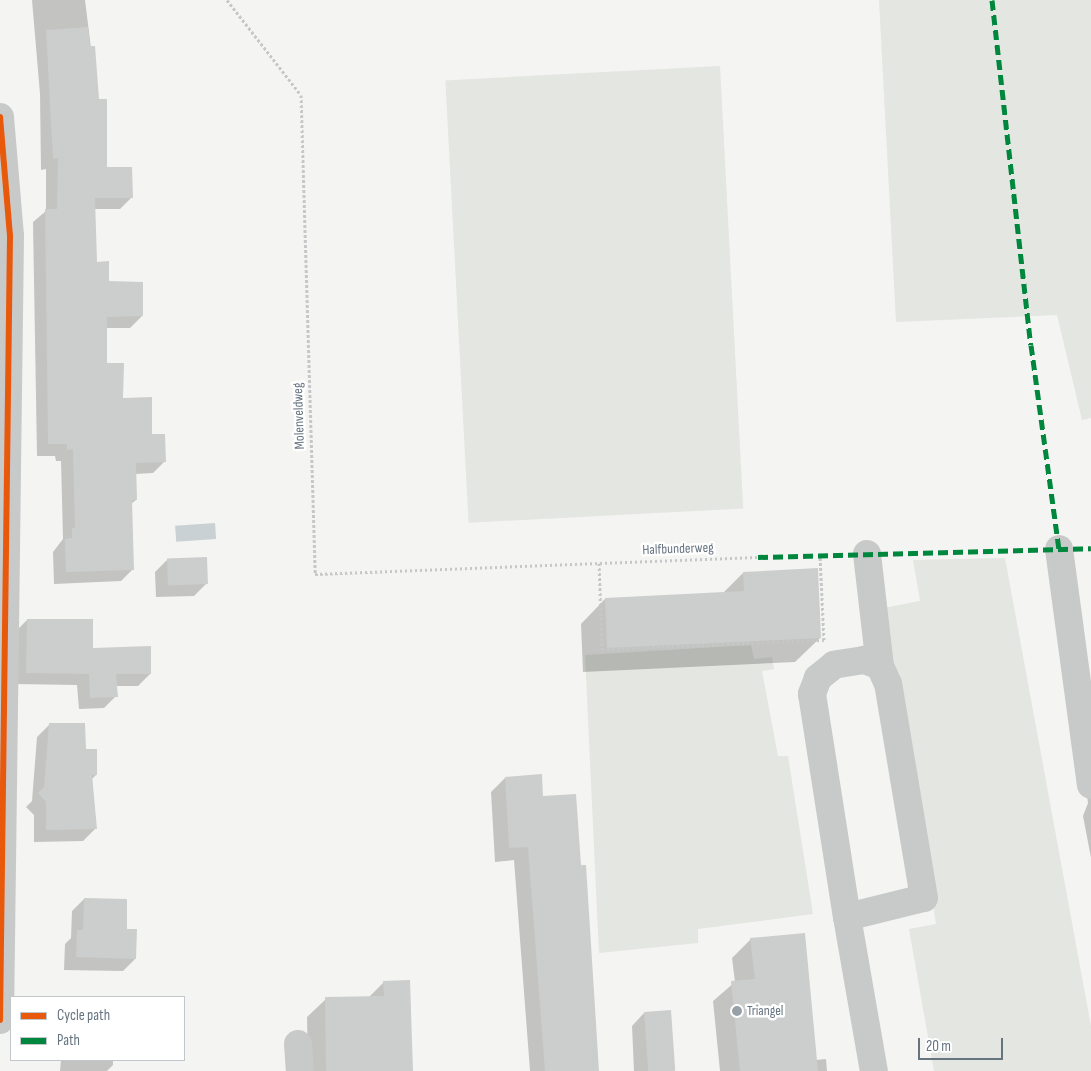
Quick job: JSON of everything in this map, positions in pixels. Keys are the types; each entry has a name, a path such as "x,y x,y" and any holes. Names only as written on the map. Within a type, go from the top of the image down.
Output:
{"street":[{"path":"0,117 10,236 0,1020"},
{"path":"1059,549 1091,785"},
{"path":"847,917 924,898 888,684 880,666 867,554"},
{"path":"874,1071 847,917 812,694 818,678 834,665 864,660 880,666"}],"path":[{"path":"598,563 602,649 824,640 820,556"}],"shaded area":[{"path":"879,0 1091,0 1091,418 1082,420 1057,315 896,322"},
{"path":"720,66 743,508 469,523 445,80"},
{"path":"215,523 216,539 176,542 175,526"},
{"path":"1005,558 1091,1026 1091,1071 934,1071 909,929 936,924 883,608 920,601 913,560"},
{"path":"751,645 754,659 772,657 774,669 762,671 778,756 788,756 813,914 698,929 698,943 599,953 585,655"}],"building":[{"path":"88,27 90,46 95,46 99,99 107,99 107,167 132,167 133,198 95,198 97,262 109,261 109,281 143,282 143,316 107,317 107,363 124,363 123,398 152,397 152,434 165,434 166,462 136,463 137,500 132,500 134,570 66,572 65,539 72,538 72,528 75,528 73,449 67,450 67,444 48,444 45,209 57,209 58,158 53,159 46,30"},
{"path":"207,557 208,584 168,585 167,558"},
{"path":"818,568 821,638 607,648 605,598 744,591 743,572"},
{"path":"27,619 93,619 93,648 151,646 151,674 116,674 118,697 90,698 89,674 26,673"},
{"path":"49,723 85,723 86,749 97,749 97,775 92,775 97,829 46,830 46,802 38,793 44,787"},
{"path":"542,774 543,796 576,794 581,865 586,865 599,1071 545,1071 528,847 509,848 505,777"},
{"path":"84,898 127,899 127,929 137,929 136,959 76,957 77,930 83,930"},
{"path":"805,933 818,1071 740,1071 731,981 755,979 750,938"},
{"path":"410,980 413,1071 326,1071 325,997 384,996 383,981"},
{"path":"671,1010 675,1071 648,1071 644,1012"}],"marked path":[{"path":"992,0 1031,345 1059,549"},
{"path":"758,557 1091,548"}],"cycle path":[{"path":"0,117 10,236 0,1020"}],"place":[{"name":"Triangel","path":"737,1011"}]}
